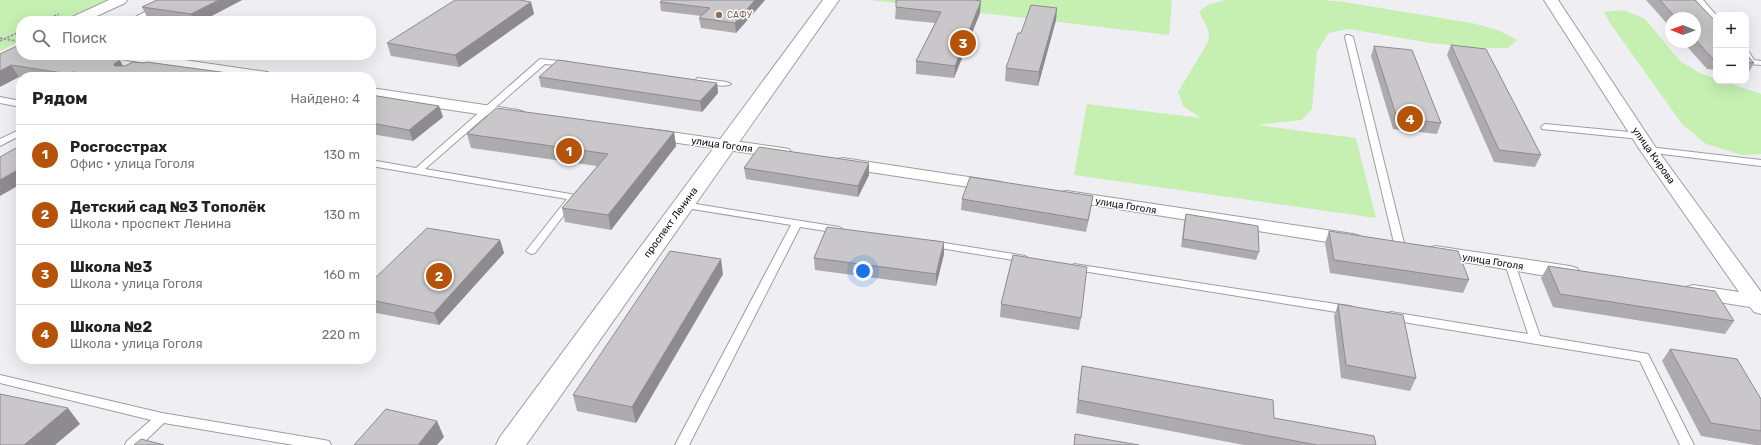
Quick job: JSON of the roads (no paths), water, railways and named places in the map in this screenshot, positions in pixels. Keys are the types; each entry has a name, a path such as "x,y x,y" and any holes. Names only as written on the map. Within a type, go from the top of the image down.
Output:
{"street":[{"path":"86,16 120,0"},
{"name":"проспект Ленина","path":"512,445 725,145 831,0"},
{"name":"улица Кирова","path":"1551,0 1645,143 1760,304"},
{"path":"139,60 150,63 225,72"},
{"path":"376,94 532,117"},
{"name":"улица Гоголя","path":"632,132 796,155"},
{"path":"827,160 1016,189"},
{"name":"улица Гоголя","path":"1047,193 1587,276"},
{"path":"1680,290 1760,304"}],"lane":[{"path":"142,16 172,0"},
{"path":"1699,0 1713,16"},
{"path":"1349,37 1384,245"},
{"path":"1749,58 1752,62 1761,63"},
{"path":"418,171 543,61 574,65"},
{"path":"689,79 727,84"},
{"path":"0,100 16,103"},
{"path":"1545,127 1761,163"},
{"path":"0,143 16,135"},
{"path":"376,164 572,197 531,251"},
{"path":"682,205 852,232"},
{"path":"682,445 797,223"},
{"path":"923,243 1033,260"},
{"path":"1510,264 1535,339"},
{"path":"1064,265 1362,312"},
{"path":"1378,314 1644,357 1687,445"},
{"path":"0,379 162,418 324,445"},
{"path":"132,445 162,418"}],"place":[{"name":"САФУ","path":"719,15"},
{"name":"Школа №3","path":"963,43"},
{"name":"Школа №2","path":"1410,119"},
{"name":"Росгосстрах","path":"569,151"},
{"name":"Детский сад №3 Тополёк","path":"439,276"}]}
